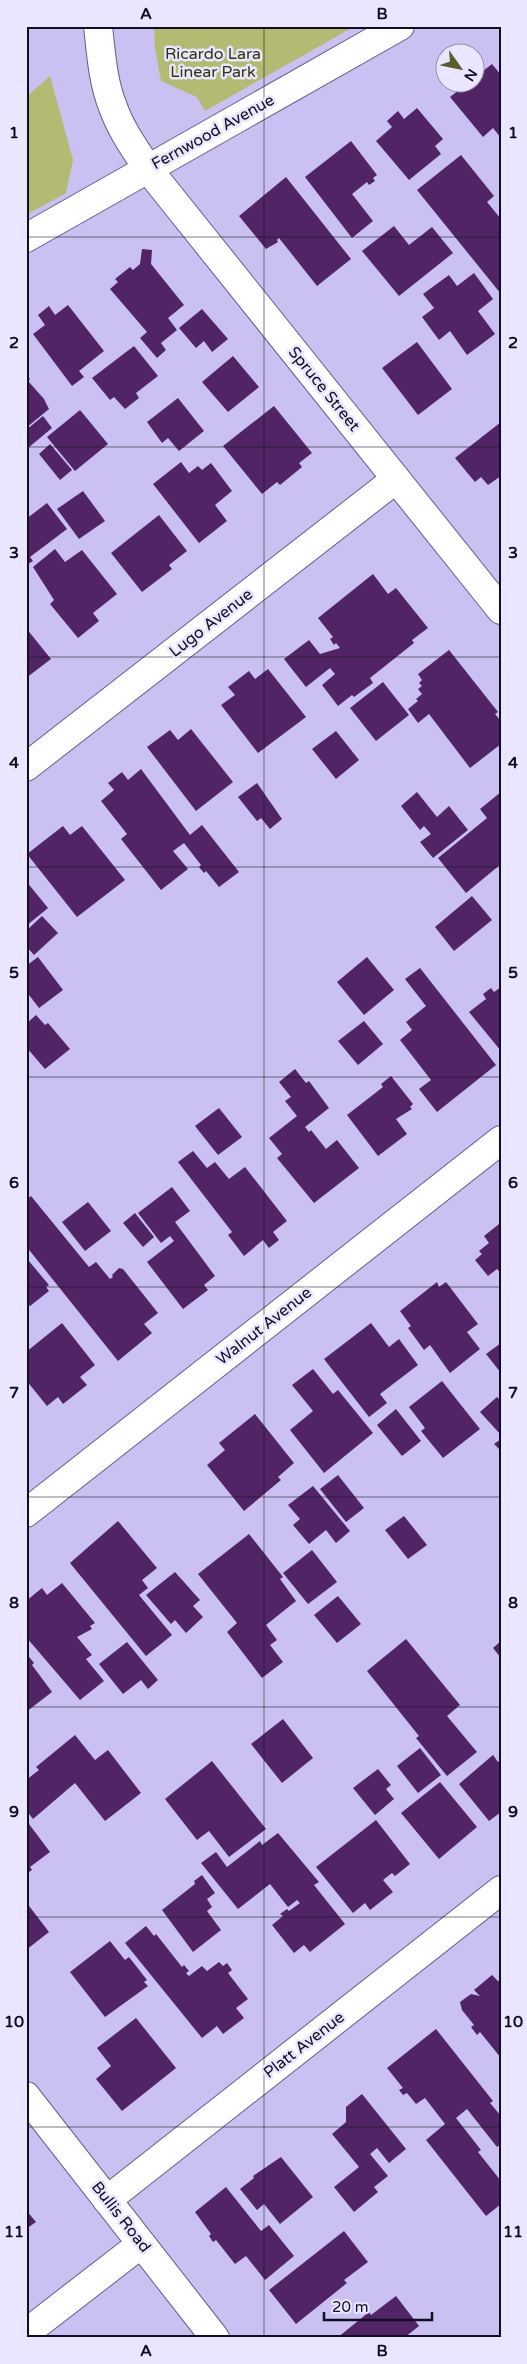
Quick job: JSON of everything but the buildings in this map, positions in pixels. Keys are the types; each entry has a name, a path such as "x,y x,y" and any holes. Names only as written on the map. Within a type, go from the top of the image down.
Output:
{"street":[{"name":"Spruce Street","path":"98,26 105,79 112,107 126,136 148,168 501,610"},
{"name":"Fernwood Avenue","path":"26,238 400,26"},
{"name":"Lugo Avenue","path":"26,767 396,479"},
{"name":"Walnut Avenue","path":"26,1513 501,1140"},
{"name":"Platt Avenue","path":"107,2200 501,1890"},
{"name":"Bullis Road","path":"26,2096 215,2338"},
{"path":"26,2333 141,2244"}],"green space":[{"name":"Ricardo Lara Linear Park","path":"154,26 355,26 205,111 197,97 161,81 155,48"},
{"path":"50,76 73,160 66,193 26,215 26,97"}]}
